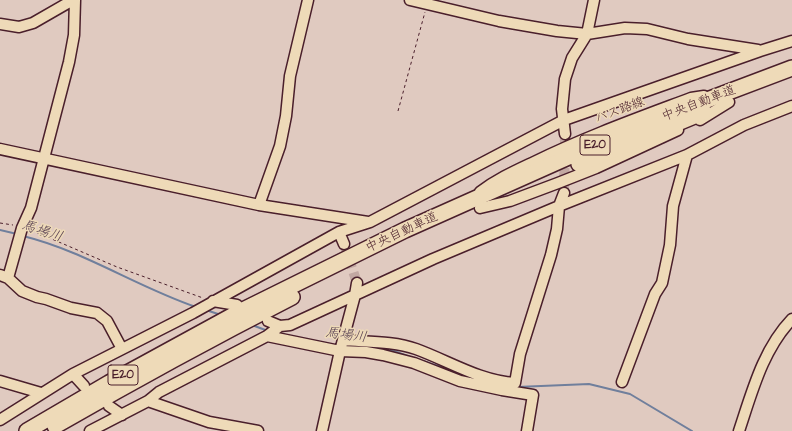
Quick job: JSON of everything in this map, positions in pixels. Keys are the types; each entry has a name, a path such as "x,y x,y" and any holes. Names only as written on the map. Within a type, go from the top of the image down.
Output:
{"highway":[{"name":"中央自動車道","path":"727,98 792,68"},
{"name":"中央自動車道","path":"27,431 109,383 227,324 253,317 409,239 473,205 600,143 686,108 792,79"},
{"name":"中央自動車道","path":"48,431 227,324 238,309 405,230 473,205"}],"street":[{"path":"0,24 19,26 33,23 74,0 74,35 69,62 31,208 21,230 4,277 22,291 37,297 71,308 97,313 107,321 122,349"},
{"path":"259,205 280,146 286,116 290,76 308,0"},
{"path":"410,0 427,2 507,22 557,31 588,34 626,28 647,29 709,43 760,51"},
{"path":"565,134 562,109 565,79 572,58 588,34 594,0"},
{"path":"0,420 73,374 197,311 339,232 370,222 564,120 792,41"},
{"path":"473,205 510,201 596,168 699,120 727,98"},
{"path":"90,431 148,401 159,392 273,331 290,325 433,259 559,206 687,155 744,124 792,106"},
{"path":"0,149 259,205 370,222"},
{"path":"622,382 656,294 662,283 670,245 672,206 687,155"},
{"path":"273,331 341,345 366,352 383,354 414,363 460,381 515,383 520,354 551,255 557,229 559,206 564,193"},
{"path":"339,232 344,244"},
{"path":"322,431 341,345 357,283"},
{"path":"210,303 238,309"},
{"path":"739,431 758,372 780,331 792,319"},
{"path":"268,321 273,331"},
{"path":"341,345 395,344 415,349 483,382 533,395 527,431"},
{"path":"73,374 84,386"},
{"path":"0,382 42,393"},
{"path":"148,401 209,422 258,431"},
{"path":"109,406 122,415"}],"path":[{"path":"398,111 427,2"},
{"path":"0,223 210,303"}],"waterway":[{"name":"馬場川","path":"0,230 17,234"},
{"name":"馬場川","path":"23,236 46,243 89,260 153,290 196,307"},
{"name":"馬場川","path":"206,310 221,315"},
{"name":"馬場川","path":"252,325 268,331"},
{"name":"馬場川","path":"277,333 286,335"},
{"name":"馬場川","path":"379,349 394,351 413,358"},
{"name":"馬場川","path":"423,361 476,379"},
{"name":"馬場川","path":"517,387 589,384 630,394 692,431"}],"tunnel":[{"path":"564,193 565,134"},
{"path":"344,244 357,283"}]}
